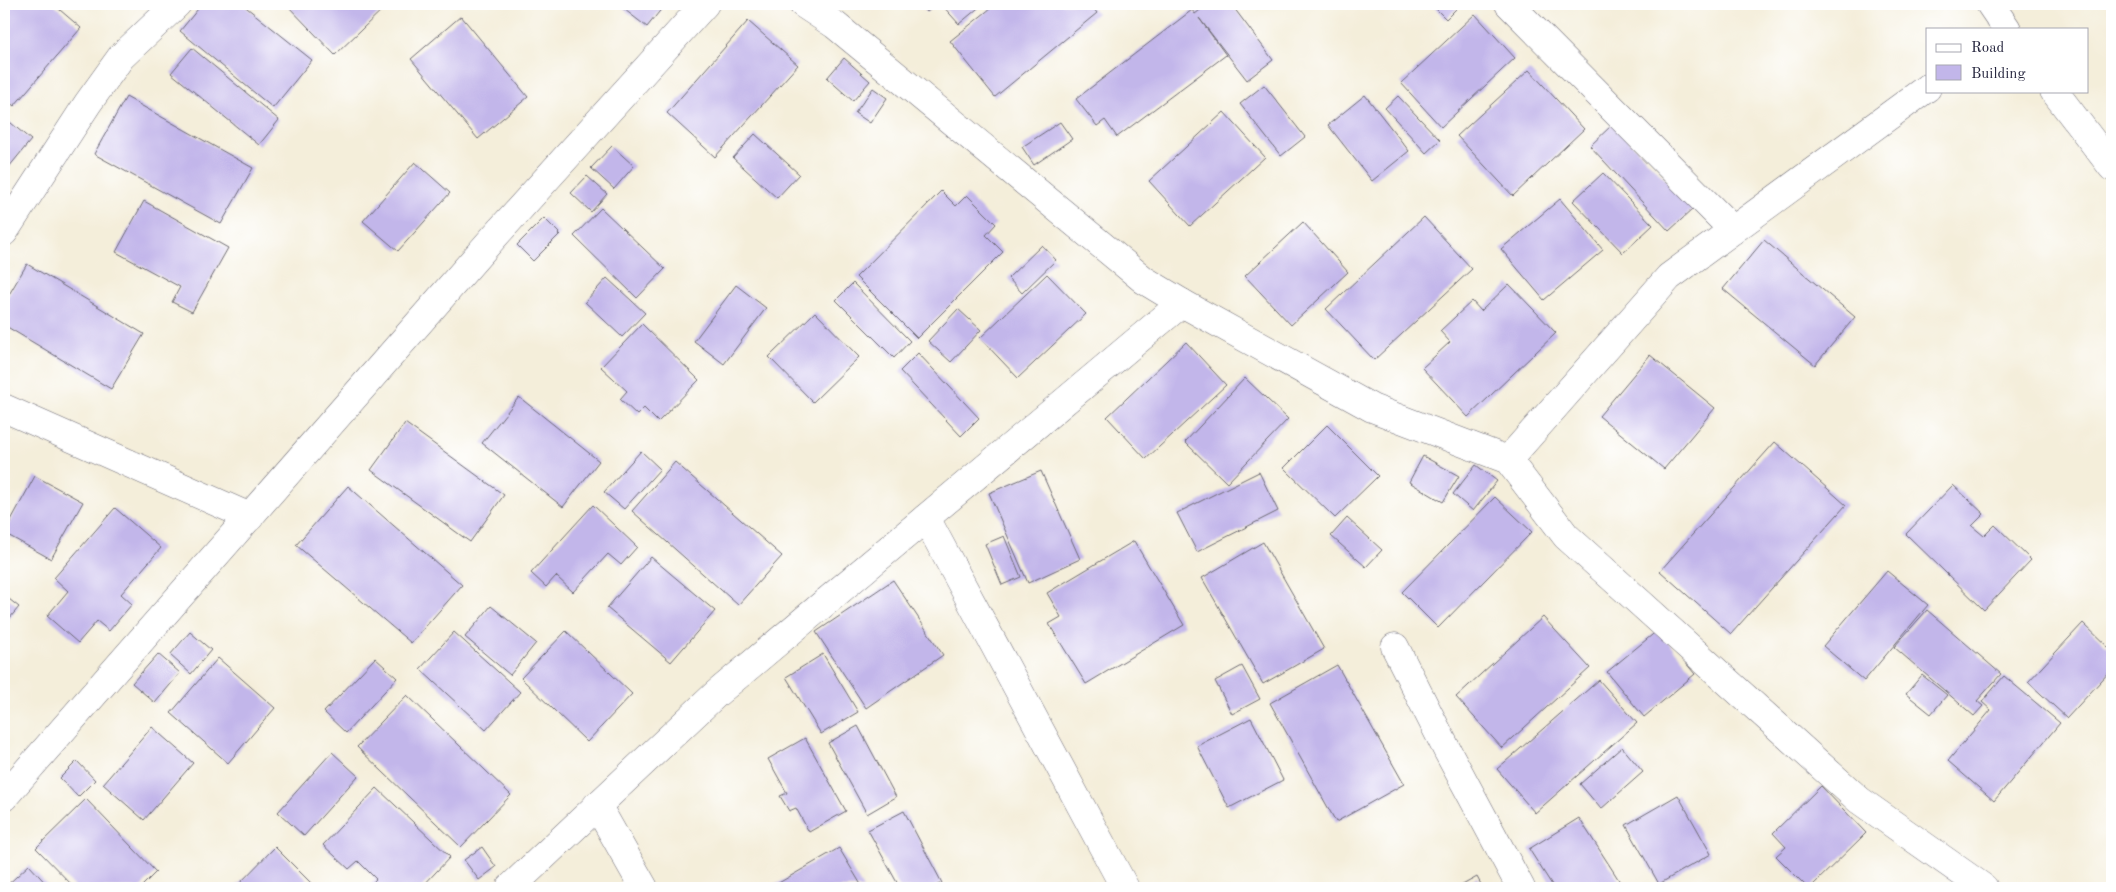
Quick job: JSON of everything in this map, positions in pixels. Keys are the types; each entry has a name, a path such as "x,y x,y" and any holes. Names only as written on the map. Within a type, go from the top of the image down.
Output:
{"street":[{"path":"4,232 88,103 121,57 177,4"},
{"path":"4,796 494,238 705,4"},
{"path":"804,4 835,26 1144,280 1372,408 1508,460 1566,536 1844,787 1859,800 1984,888"},
{"path":"1509,4 1732,230"},
{"path":"1990,4 2006,28"},
{"path":"1508,460 1669,277 1926,89"},
{"path":"2055,92 2112,167"},
{"path":"510,888 716,694 1182,303"},
{"path":"4,408 250,516"},
{"path":"926,518 1125,888"},
{"path":"1395,646 1448,752 1521,888"},
{"path":"598,805 644,888"}],"building":[{"path":"10,4 53,4 81,28 14,106 4,98 4,11"},
{"path":"202,4 242,4 312,60 273,108 180,31"},
{"path":"286,4 388,4 335,55"},
{"path":"621,4 658,4 663,7 647,27 620,6"},
{"path":"920,4 937,4 927,12"},
{"path":"941,4 983,4 959,24"},
{"path":"996,4 1090,4 1097,13 995,97 950,41"},
{"path":"1208,4 1231,4 1273,60 1247,80 1199,18 1226,55 1117,137 1105,120 1097,126 1076,99 1192,10 1195,14"},
{"path":"1431,4 1461,4 1446,19"},
{"path":"1475,14 1515,58 1441,127 1401,83"},
{"path":"461,16 528,97 478,139 411,59"},
{"path":"748,21 798,65 715,157 667,113"},
{"path":"192,48 279,120 259,145 171,73"},
{"path":"844,58 870,81 853,101 827,78"},
{"path":"1529,70 1584,129 1513,196 1457,136"},
{"path":"1264,85 1305,137 1281,156 1240,104"},
{"path":"873,88 887,98 870,123 855,113"},
{"path":"1365,95 1409,151 1372,181 1328,125"},
{"path":"1398,96 1440,140 1426,153 1385,108"},
{"path":"126,97 253,168 221,224 94,154"},
{"path":"1224,112 1265,157 1190,226 1149,181"},
{"path":"4,117 31,140 4,173"},
{"path":"1060,122 1072,139 1034,165 1022,147"},
{"path":"1613,124 1693,209 1669,231 1590,146"},
{"path":"755,134 799,174 777,198 733,158"},
{"path":"612,146 634,166 614,189 591,168"},
{"path":"415,162 450,193 398,251 363,221"},
{"path":"1603,173 1653,225 1623,253 1573,201"},
{"path":"587,176 607,194 591,212 571,193"},
{"path":"941,191 956,206 967,195 996,224 986,235 1003,252 917,338 856,277"},
{"path":"1560,199 1603,250 1544,300 1501,249"},
{"path":"144,201 228,248 192,312 172,302 180,287 116,252"},
{"path":"601,208 665,269 637,298 574,236"},
{"path":"1424,217 1472,269 1374,360 1326,309"},
{"path":"544,218 560,234 533,261 517,245"},
{"path":"1303,222 1348,272 1291,325 1245,276"},
{"path":"1764,240 1855,317 1815,365 1723,289"},
{"path":"1042,245 1056,260 1022,293 1008,278"},
{"path":"27,264 144,334 111,389 4,325 4,303"},
{"path":"1047,274 1086,314 1018,378 980,338"},
{"path":"607,278 645,313 622,337 585,302"},
{"path":"853,283 910,341 894,358 836,300"},
{"path":"1509,284 1556,333 1468,417 1422,368 1450,342 1440,331 1472,301 1481,311"},
{"path":"736,285 766,308 724,364 694,341"},
{"path":"958,309 981,330 951,362 928,341"},
{"path":"815,312 859,357 813,402 769,357"},
{"path":"642,324 699,380 658,422 644,408 637,415 620,399 627,391 601,367"},
{"path":"1186,342 1226,385 1146,459 1107,417"},
{"path":"918,353 979,418 961,436 900,371"},
{"path":"1650,355 1715,408 1664,469 1599,416"},
{"path":"1245,378 1288,419 1227,483 1185,442"},
{"path":"519,397 599,461 563,507 482,443"},
{"path":"405,423 504,495 470,542 371,470"},
{"path":"1327,425 1378,476 1335,518 1284,468"},
{"path":"1775,442 1846,505 1731,634 1660,571"},
{"path":"641,451 660,469 624,509 604,492"},
{"path":"1423,456 1459,476 1443,502 1409,482"},
{"path":"675,462 782,556 738,605 632,511"},
{"path":"1476,465 1497,481 1473,511 1453,494"},
{"path":"1041,471 1080,559 1028,583 989,493"},
{"path":"1259,472 1278,511 1197,552 1177,513"},
{"path":"35,476 83,502 51,559 4,533"},
{"path":"1953,485 1984,514 1972,526 1984,536 1995,525 2031,560 1984,610 1906,534"},
{"path":"348,486 462,585 411,643 296,545"},
{"path":"1495,497 1532,532 1438,628 1402,592"},
{"path":"593,505 637,547 621,565 608,554 573,592 556,576 546,587 531,573"},
{"path":"115,508 161,548 121,594 132,604 109,631 97,621 78,643 47,616 68,591 54,578"},
{"path":"1347,518 1382,550 1366,567 1331,536"},
{"path":"1004,536 1021,577 1002,585 985,544"},
{"path":"1134,541 1184,625 1086,684 1049,624 1061,617 1047,593"},
{"path":"1263,542 1324,649 1263,684 1202,578"},
{"path":"651,557 715,611 671,662 607,608"},
{"path":"1887,571 1928,605 1864,681 1823,646"},
{"path":"893,580 943,655 866,708 816,632"},
{"path":"4,595 19,607 4,625"},
{"path":"491,606 536,643 510,675 465,637"},
{"path":"1927,610 2001,674 1977,701 1983,706 1974,716 1894,647"},
{"path":"1543,617 1590,668 1502,748 1456,697"},
{"path":"2083,623 2112,651 2112,669 2067,718 2028,682"},
{"path":"1658,630 1695,674 1644,717 1607,672"},
{"path":"566,631 632,694 587,742 521,678"},
{"path":"190,632 211,650 191,674 170,655"},
{"path":"454,632 520,692 486,730 420,669"},
{"path":"158,654 180,673 155,703 132,683"},
{"path":"823,654 858,712 821,734 786,677"},
{"path":"218,658 275,708 228,763 171,713"},
{"path":"375,658 397,678 346,733 324,712"},
{"path":"1337,665 1404,784 1336,822 1270,703"},
{"path":"1242,666 1260,699 1232,714 1215,681"},
{"path":"1922,675 1947,695 1931,714 1906,694"},
{"path":"2004,676 2060,723 1994,801 1948,761 1991,710 1982,702"},
{"path":"1599,680 1637,723 1535,813 1497,769"},
{"path":"407,695 511,795 461,847 357,747"},
{"path":"1251,718 1283,780 1229,808 1197,746"},
{"path":"858,726 896,797 867,814 828,743"},
{"path":"152,727 193,763 144,820 103,784"},
{"path":"805,738 846,811 809,832 796,808 789,811 780,796 787,793 768,759"},
{"path":"1622,747 1643,772 1601,809 1580,784"},
{"path":"332,752 358,776 304,836 278,812"},
{"path":"77,761 95,780 78,797 60,778"},
{"path":"1821,786 1866,833 1808,888 1776,856 1786,847 1773,833"},
{"path":"377,788 450,857 421,888 367,888 376,879 358,861 349,869 323,845"},
{"path":"1678,795 1711,854 1659,884 1626,825"},
{"path":"86,799 156,872 140,888 75,888 36,848"},
{"path":"904,811 942,883 931,888 900,888 868,830"},
{"path":"1579,818 1624,888 1554,888 1529,849"},
{"path":"275,847 316,888 235,888"},
{"path":"482,847 496,867 479,880 464,860"},
{"path":"839,848 863,888 770,888"},
{"path":"29,865 50,888 4,888"},
{"path":"1477,877 1483,888 1457,888"}]}
